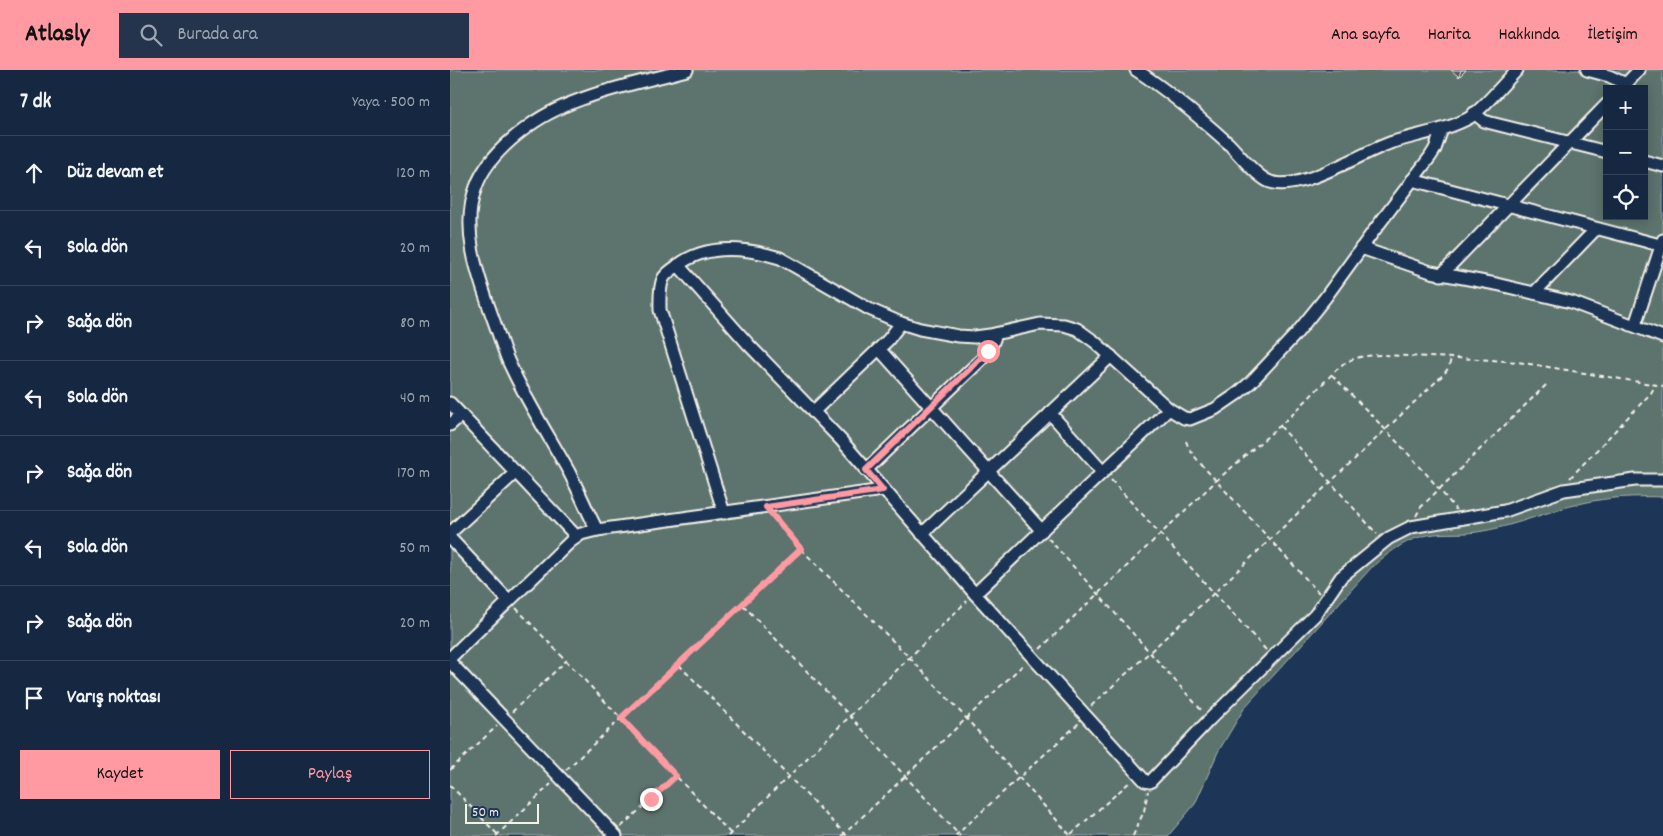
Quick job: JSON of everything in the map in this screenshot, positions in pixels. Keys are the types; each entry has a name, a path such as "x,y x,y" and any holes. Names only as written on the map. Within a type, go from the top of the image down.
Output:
{"street":[{"path":"597,530 569,473 511,368 478,274 471,227 471,205 476,187 490,162 531,124 569,104 687,70"},
{"path":"1136,70 1164,89 1228,144 1267,181 1281,184 1309,180 1392,142 1458,123 1474,113 1517,70"},
{"path":"1587,70 1608,76 1622,85"},
{"path":"1625,85 1639,70"},
{"path":"1441,275 1603,108"},
{"path":"1474,113 1491,123 1603,151"},
{"path":"724,513 660,310 663,280 678,265 693,256 717,249 767,254 787,261 869,309 901,323 958,336 996,334 1040,324 1064,325 1077,329 1170,409 1184,418 1190,418 1215,409 1238,394 1296,334 1325,298 1435,149 1442,129"},
{"path":"1648,162 1663,166"},
{"path":"1412,180 1596,229 1662,243 1635,325"},
{"path":"1534,293 1596,229"},
{"path":"1361,248 1441,275 1571,302 1663,337"},
{"path":"678,265 749,345 841,440 975,594 1147,782 1150,782 1210,719 1315,615 1341,577 1384,541 1402,530 1411,526 1505,511 1564,490 1635,480 1663,480"},
{"path":"813,412 893,335 901,323"},
{"path":"866,470 985,356 996,334"},
{"path":"879,349 1042,530"},
{"path":"922,534 1110,356"},
{"path":"450,404 577,537"},
{"path":"975,594 1170,409"},
{"path":"1050,413 1103,472"},
{"path":"450,425 461,415"},
{"path":"450,533 516,472"},
{"path":"615,835 450,660 577,537 597,530 883,490"},
{"path":"450,538 509,601"}],"path":[{"path":"679,665 789,776 844,835 1216,481 1280,426 1347,361 1366,355 1518,362 1663,386"},
{"path":"955,836 1386,430 1444,374 1449,367 1451,358"},
{"path":"1332,375 1440,489 1462,518"},
{"path":"1411,526 1421,507 1548,383"},
{"path":"1564,490 1571,475 1651,393 1656,384"},
{"path":"1280,426 1384,541"},
{"path":"1186,441 1194,456 1216,481 1269,541 1326,600"},
{"path":"1103,472 1273,657"},
{"path":"766,507 801,549 910,658 966,718 1070,836 1138,774"},
{"path":"1042,530 1210,719"},
{"path":"450,785 497,836 801,549"},
{"path":"728,836 732,835 789,776 975,594"},
{"path":"509,601 732,835"},
{"path":"743,605 850,716 960,836"},
{"path":"615,835 676,776"},
{"path":"1133,836 1148,798 1147,782"}],"green space":[{"path":"450,70 1663,70 1663,497 1603,499 1570,506 1490,530 1427,535 1413,539 1394,549 1372,567 1245,707 1218,752 1195,804 1168,836 450,836"}],"route":[{"path":"651,799 676,776 621,718 801,549 766,507 883,490 866,470 988,351"}]}
